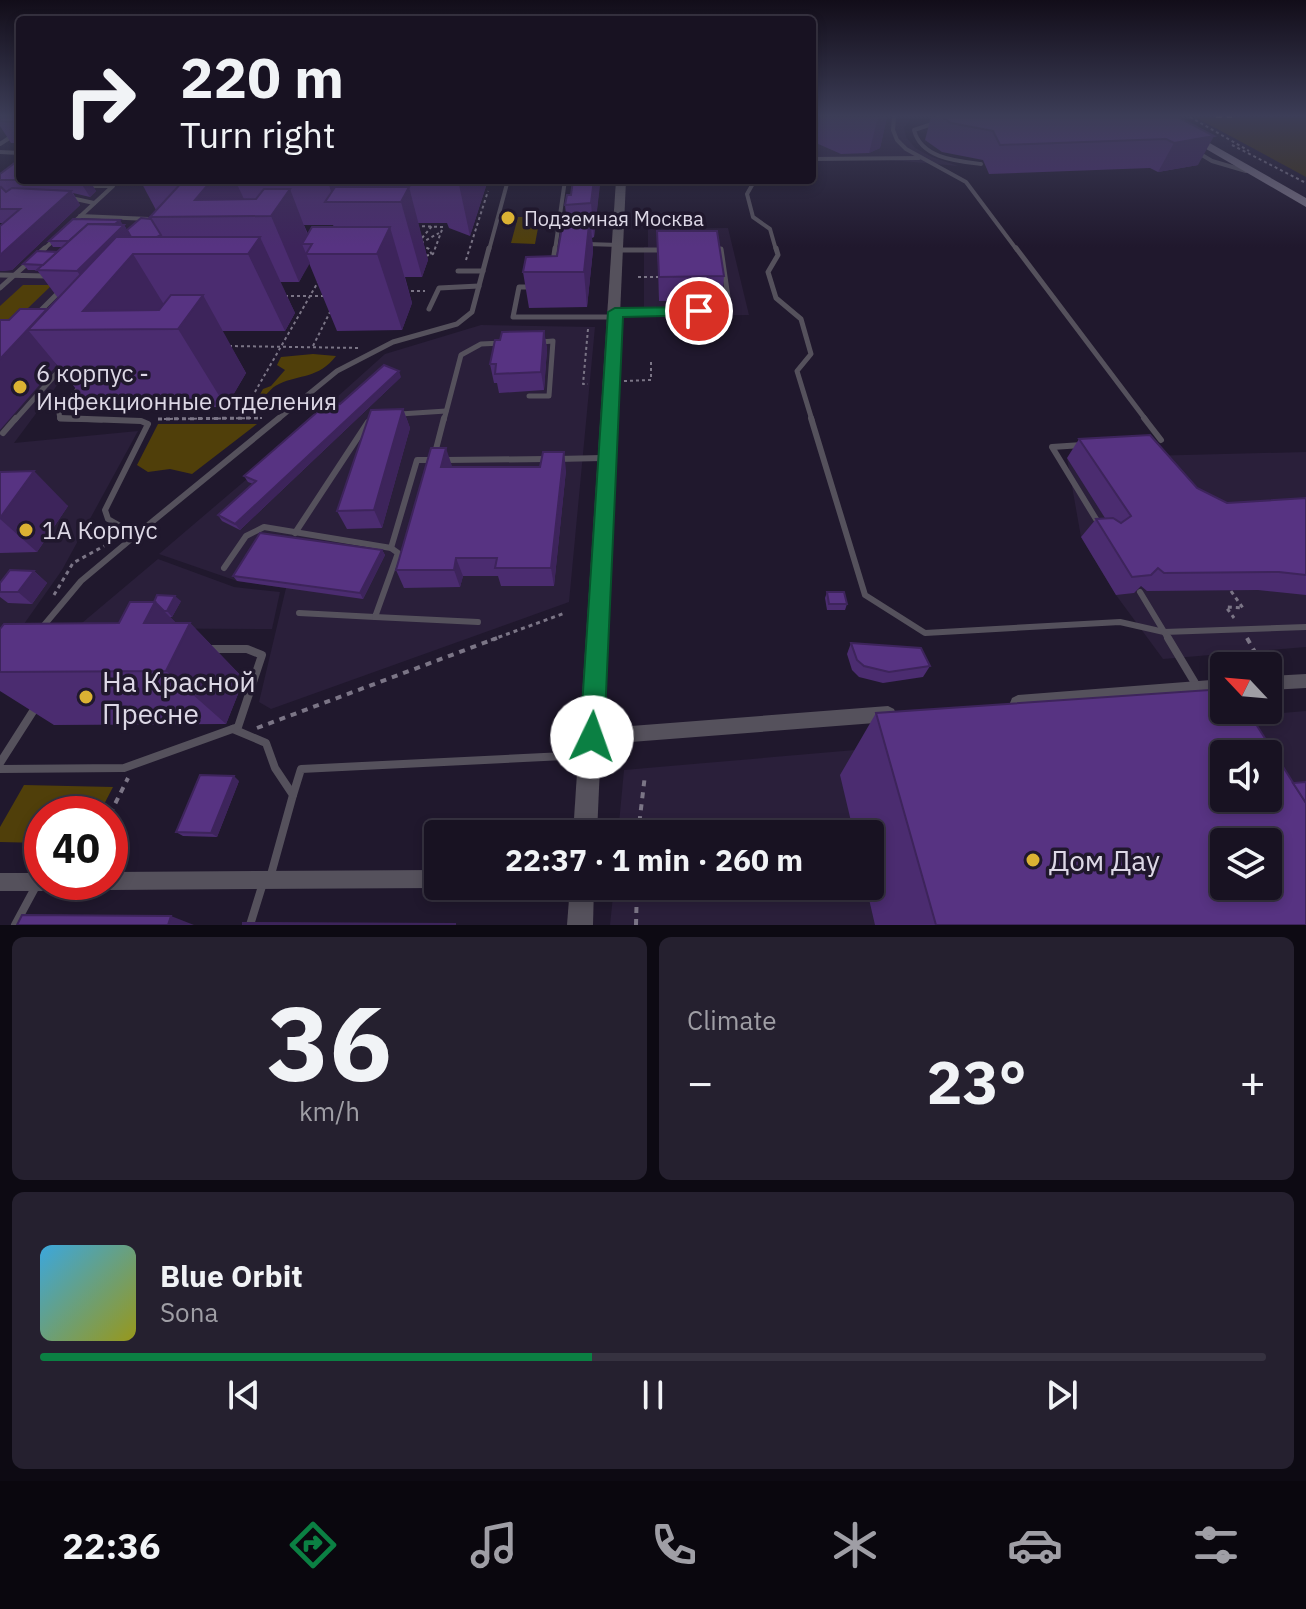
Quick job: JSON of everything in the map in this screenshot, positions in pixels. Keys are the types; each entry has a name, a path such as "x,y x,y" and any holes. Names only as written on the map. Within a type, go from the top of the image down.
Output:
{"main road":[{"path":"1231,160 1306,203"}],"street":[{"path":"586,820 621,184"},
{"path":"1282,682 1306,681"},
{"path":"1002,704 1180,696 1198,688 1210,687"},
{"path":"592,745 908,712"},
{"path":"128,881 424,879"},
{"path":"0,882 24,882"},
{"path":"580,925 581,900"}],"lane":[{"path":"926,160 955,170 966,182 1161,440 1146,441"},
{"path":"965,160 981,164"},
{"path":"1211,160 1253,173"},
{"path":"36,634 81,581 314,388 370,352 463,321 472,312 507,184"},
{"path":"551,273 564,184"},
{"path":"755,184 747,194 753,217 770,229 778,255 768,272 776,298 801,319 811,354 797,371 865,595 925,633 1120,622 1164,632 1306,627"},
{"path":"70,225 113,186 90,186"},
{"path":"60,198 94,203"},
{"path":"130,227 155,209"},
{"path":"80,216 160,220"},
{"path":"0,288 61,234"},
{"path":"556,244 569,244"},
{"path":"581,244 667,250"},
{"path":"534,287 519,287 513,317 730,311 721,249 707,250"},
{"path":"41,252 56,252"},
{"path":"460,271 483,271"},
{"path":"0,275 60,276"},
{"path":"429,309 439,288 479,286"},
{"path":"34,317 65,287"},
{"path":"529,396 549,396 553,341 539,342"},
{"path":"433,460 461,355 481,344 510,343"},
{"path":"3,433 66,363"},
{"path":"84,381 59,413 60,419 141,421 148,424 105,510 108,519 136,535"},
{"path":"388,414 446,411"},
{"path":"295,533 373,415"},
{"path":"1099,444 1052,447 1105,536"},
{"path":"391,548 417,460 606,458"},
{"path":"224,568 246,536 264,527 391,548 398,553 375,617"},
{"path":"1140,592 1198,688"},
{"path":"299,613 478,622"},
{"path":"200,649 247,649 262,655 238,731"},
{"path":"0,766 41,700"},
{"path":"0,766 124,768 238,731 266,743 275,768 293,795"},
{"path":"250,925 301,769 592,745"},
{"path":"15,925 30,900"}],"path":[{"path":"1263,160 1306,183"},
{"path":"460,271 488,184"},
{"path":"410,226 442,227 442,230"},
{"path":"415,243 427,235 432,226"},
{"path":"415,243 442,230"},
{"path":"432,255 442,230"},
{"path":"415,243 427,247 432,255"},
{"path":"413,256 432,255"},
{"path":"240,418 323,273"},
{"path":"638,277 658,277"},
{"path":"405,291 421,291"},
{"path":"278,296 325,296"},
{"path":"313,346 334,306"},
{"path":"588,326 583,384 588,384"},
{"path":"220,346 354,346 370,352"},
{"path":"624,381 651,380 651,360"},
{"path":"161,419 264,418"},
{"path":"238,731 565,613"},
{"path":"119,796 134,765"},
{"path":"640,820 645,775"},
{"path":"636,925 637,900"}],"shaded area":[{"path":"892,160 941,160 958,166"},
{"path":"1275,160 1306,160 1306,177"},
{"path":"39,184 233,184 93,337 14,443 138,431 62,570 0,658 0,269"},
{"path":"518,217 540,217 535,244 511,243"},
{"path":"728,228 749,315 669,316 668,308 644,308 644,247 648,247 648,229"},
{"path":"23,285 52,285 0,335 0,306"},
{"path":"481,325 595,327 569,602 271,709 259,702 286,588 237,581 159,554 337,402 336,398 385,354"},
{"path":"313,354 336,356 322,369 279,384 258,398 263,389 271,386 285,370 277,365 281,357"},
{"path":"158,424 257,424 192,474 170,469 148,472 137,465"},
{"path":"1306,452 1306,647 1210,652 1210,655 1163,659 1116,595 1081,537 1067,458"},
{"path":"158,559 234,587 280,592 272,629 76,628"},
{"path":"1306,711 1306,925 610,925 613,900 884,900 884,820 619,820 624,770 1210,719 1210,724 1282,724 1282,713"},
{"path":"24,785 113,787 108,796 24,796 24,843 0,842 0,827"}],"building":[{"path":"16,162 16,180 0,180 0,174"},
{"path":"180,184 209,184 195,200 256,199 264,189 290,189 271,216 150,217"},
{"path":"572,184 593,184 591,203 565,205 567,195 571,195"},
{"path":"1,187 6,192 12,188 71,191 0,255 0,226 20,209 0,209"},
{"path":"335,187 409,187 401,202 325,202"},
{"path":"564,215 590,215 584,272 523,272 526,257 557,256"},
{"path":"141,218 151,219 161,235 131,237 127,230"},
{"path":"73,219 120,220 115,224 88,224 69,241 49,241"},
{"path":"88,224 124,225 77,271 37,270"},
{"path":"312,227 390,227 377,254 306,254 312,244 302,244"},
{"path":"657,231 717,231 724,276 659,277"},
{"path":"116,237 260,237 248,254 133,254 83,311 159,310 171,295 203,295 178,329 28,330"},
{"path":"37,251 57,252 43,265 23,264"},
{"path":"20,309 47,309 0,359 0,320 9,320"},
{"path":"544,331 541,372 495,374 496,364 490,364 495,340 500,340 502,332"},
{"path":"384,365 399,371 235,524 218,515 256,481 244,476 331,400 340,404"},
{"path":"403,409 374,510 337,511 371,410"},
{"path":"1150,435 1197,488 1227,503 1306,498 1306,575 1279,572 1164,573 1158,568 1151,575 1132,577 1096,519 1113,518 1121,523 1131,516 1079,439"},
{"path":"431,448 446,448 441,467 540,467 543,452 564,452 551,568 495,568 497,558 456,558 454,570 396,570"},
{"path":"34,471 0,518 0,472"},
{"path":"260,533 382,550 360,593 233,576"},
{"path":"10,570 34,571 18,592 0,592 0,583"},
{"path":"827,592 844,592 847,604 829,604"},
{"path":"157,595 175,596 167,611 154,602"},
{"path":"130,602 155,602 144,623 190,623 166,671 0,672 0,629 4,624 119,623"},
{"path":"851,643 921,648 930,666 889,672 864,666 857,660"},
{"path":"1210,690 1210,724 1256,724 1266,740 1210,740 1210,812 1282,812 1282,765 1306,803 1306,925 936,925 876,713"},
{"path":"200,775 234,776 211,833 176,832"},
{"path":"1306,782 1306,803 1293,783"},
{"path":"22,915 171,916 168,925 17,925"},
{"path":"455,924 455,925 243,925"}],"place":[{"name":"Подземная Москва","path":"508,218"},
{"name":"6 корпус - Инфекционные отделения","path":"20,387"},
{"name":"1А Корпус","path":"26,530"},
{"name":"На Красной Пресне","path":"86,697"},
{"name":"Дом Дау","path":"1033,860"}],"route":[{"path":"592,737 615,312 699,311"}]}
